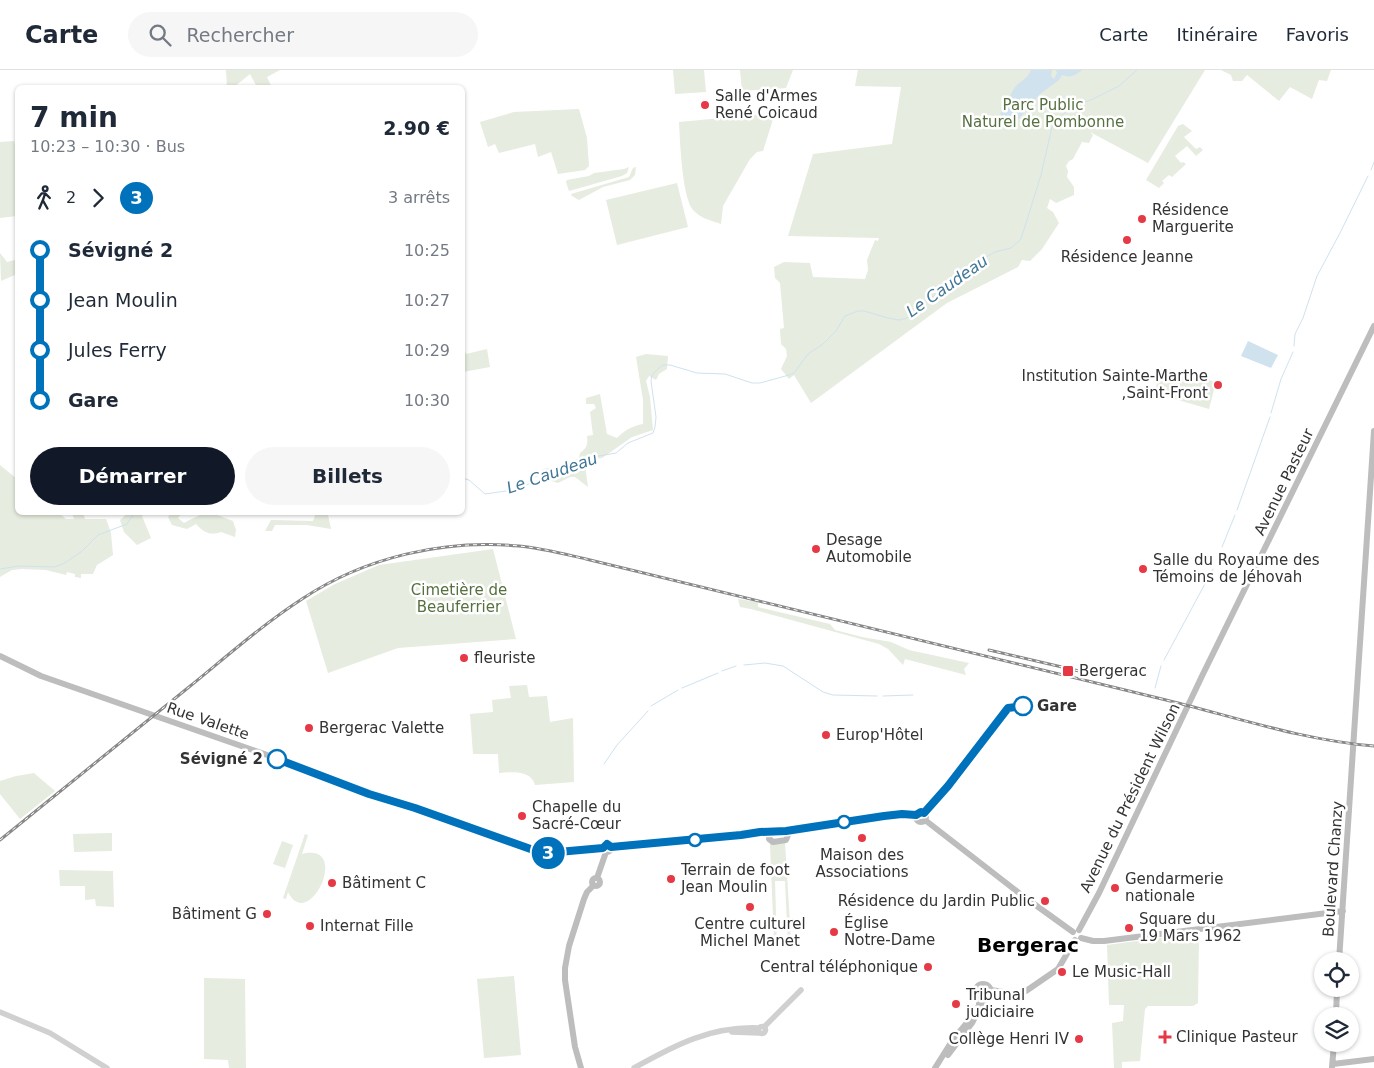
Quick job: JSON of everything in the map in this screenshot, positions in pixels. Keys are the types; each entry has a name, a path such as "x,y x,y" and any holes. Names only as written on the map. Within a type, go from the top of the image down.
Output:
{"main road":[{"name":"Avenue Pasteur","path":"1202,676 1374,326"},
{"name":"Boulevard Chanzy","path":"1340,952 1374,431"},
{"name":"Rue Valette","path":"0,656 41,676 350,785 394,798 404,804 539,852 606,849"},
{"name":"Avenue du Président Wilson","path":"1076,931 1099,893 1202,676"},
{"path":"581,1068 575,1047 565,980 565,968 569,946 584,899 587,892 594,885 593,880 597,878 606,849 760,832 787,833 794,829 884,816 916,815 918,812 923,812 926,816 925,820 1021,894 1082,934 1063,964 1055,972 1021,993 1002,993 986,996 952,1041 935,1068"},
{"path":"770,832 769,839 773,842 786,840 787,833"},
{"path":"1078,939 1104,940 1343,911"},
{"path":"939,1068 972,1022 986,996"},
{"path":"1334,1052 1333,1066 1374,1059"}],"street":[{"path":"634,1068 692,1038 720,1030 761,1029 801,990"},
{"path":"0,1012 50,1033 108,1068"}],"green space":[{"path":"226,70 280,70 267,77 271,85 256,85 250,74 236,85 227,85"},
{"path":"673,70 704,70 706,92 675,94"},
{"path":"740,70 793,70 786,88 742,91"},
{"name":"Parc Public Naturel de Pombonne","path":"858,70 1205,70 1148,163 1090,132 1093,135 1089,143 1082,142 1073,159 1066,166 1068,171 1067,177 1074,187 1074,195 1056,203 1050,199 1047,208 1053,212 1059,223 1042,249 1030,261 1022,260 1018,267 947,303 811,403 794,375 789,379 781,369 787,356 786,349 781,344 780,329 784,328 780,283 775,278 774,267 784,262 810,263 813,277 865,279 868,270 867,260 875,240 878,241 879,238 788,236 813,154 892,144 901,87 855,86"},
{"path":"1221,70 1331,70 1327,81 1319,80 1312,99 1290,87 1279,101 1247,75 1242,81 1233,81 1231,75"},
{"path":"579,109 587,138 589,166 585,170 558,174 551,152 538,157 535,144 499,153 495,144 488,147 480,122 514,112"},
{"path":"775,113 763,151 757,152 750,159 723,206 721,224 696,213 689,203 686,193 679,122"},
{"path":"1183,124 1192,131 1184,137 1196,149 1200,147 1203,150 1196,156 1187,146 1175,156 1181,163 1186,164 1172,177 1169,175 1162,181 1164,183 1159,188 1146,180 1178,126"},
{"path":"14,141 15,145 15,216 0,218 0,142"},
{"path":"629,167 627,173 622,176 569,191 566,182 567,180 589,176 594,173"},
{"path":"636,167 635,175 630,180 603,187 579,200 571,194 629,177 633,168"},
{"path":"677,183 688,227 617,245 606,200"},
{"path":"0,253 7,262 15,260 15,275 1,281"},
{"path":"487,349 490,367 465,372 465,351 466,354"},
{"path":"646,354 668,356 667,369 659,374 656,380 649,376 646,381 650,397 653,430 632,437 602,458 588,460 585,465 588,487 575,477 570,477 558,483 548,480 548,474 531,478 543,469 550,468 552,472 566,470 572,466 572,462 579,458 580,453 586,446 587,436 593,435 590,412 596,408 594,404 586,404 586,398 600,394 607,434 617,438 629,429 643,424 643,400 636,357"},
{"path":"1162,367 1216,382 1209,409 1154,393"},
{"path":"0,465 15,477 15,515 61,515 66,519 74,519 73,515 84,515 85,519 106,519 111,533 113,555 97,565 93,574 81,574 81,578 67,572 66,575 46,570 22,569 12,570 0,577"},
{"path":"126,515 142,515 151,538 137,545 124,532 120,520"},
{"path":"170,515 180,515 178,518 184,523 202,515 215,515 233,521 236,530 235,537 221,532 213,534 207,532 196,524 187,529 172,525 168,517"},
{"path":"315,515 328,515 331,529 307,525 275,525 272,531 265,531 271,520 313,521"},
{"name":"Cimetière de Beauferrier","path":"493,549 516,639 398,648 328,673 306,601 335,584 379,565"},
{"path":"738,599 758,602 758,607 830,624 835,630 891,642 909,650 969,663 964,669 966,675 905,659 903,665 888,649 879,644 740,607"},
{"path":"527,685 529,697 547,696 550,722 573,718 574,782 535,785 533,780 525,774 515,772 499,773 498,754 473,754 470,714 493,712 492,700 511,698 509,686"},
{"path":"34,773 55,791 20,819 0,794 0,781"},
{"path":"112,833 112,851 74,852 73,834"},
{"path":"305,834 308,835 302,854 317,854 324,860 325,871 322,884 315,895 306,902 297,902 288,892 286,899 283,898"},
{"path":"282,841 293,845 285,868 273,864"},
{"path":"785,842 791,940 788,946 785,881 775,881 777,946 774,940 770,843"},
{"path":"59,870 113,871 114,907 96,906 95,899 85,900 85,886 60,886"},
{"path":"1197,933 1199,935 1198,1003 1193,1006 1148,1006 1145,1009 1140,1061 1122,1062 1122,1068 1114,1068 1112,1023 1123,1021 1124,1005 1109,1005 1107,945"},
{"path":"514,976 521,1055 484,1058 477,979"},
{"path":"204,978 245,979 246,1068 229,1068 228,1060 204,1059"}],"water":[{"path":"1031,70 1052,70 1051,76 1054,79 1057,73 1056,70 1082,70 1072,76 1062,75 1059,80 1040,94 1016,122 1006,124 1000,114 1015,87"},
{"path":"1248,341 1278,355 1271,368 1241,356"}],"waterway":[{"name":"Le Caudeau","path":"465,479 469,480 485,494 513,490 552,475 572,470 587,458 616,453 628,443 653,433 656,417 651,381 652,375 663,365 670,365 697,373 725,374 752,383 760,383 794,373 808,354 823,344 836,331 845,316 858,311 864,311 899,320 907,318 942,289 955,283 986,257 995,252 1011,248 1021,239 1041,175 1052,127 1071,106 1091,100 1119,86 1137,70"},
{"path":"1371,170 1374,162"},
{"path":"1294,346 1295,334 1303,318 1317,276 1368,176"},
{"path":"1271,413 1281,379 1293,352"},
{"path":"1237,510 1270,417"},
{"name":"Le Caudeau","path":"0,569 19,566 54,567 63,564 81,552 98,535 127,524 133,515"},
{"path":"1222,547 1235,515"},
{"path":"1164,660 1213,569"},
{"path":"744,665 765,663 783,666 823,692 833,695 877,696"},
{"path":"722,671 736,666"},
{"path":"1155,688 1161,666"},
{"path":"682,688 718,673"},
{"path":"651,706 678,690"},
{"path":"883,696 913,695"},
{"path":"604,764 617,745 648,711"}],"railway":[{"path":"0,840 244,642 302,599 326,584 379,562 406,554 462,545 519,546 561,553 1162,699 1267,727 1320,739 1374,746"},
{"path":"989,650 1079,671"}],"bus line":[{"name":"3","path":"277,759 350,785 369,794 404,804 539,852 547,853 603,848 607,844 611,847 786,831 884,816 924,813 948,786 1004,712 1008,708 1023,706"}],"place":[{"name":"Salle d'Armes René Coicaud","path":"705,105"},
{"name":"Résidence Marguerite","path":"1142,219"},
{"name":"Résidence Jeanne","path":"1127,240"},
{"name":"Institution Sainte-Marthe ,Saint-Front","path":"1218,385"},
{"name":"Desage Automobile","path":"816,549"},
{"name":"Salle du Royaume des Témoins de Jéhovah","path":"1143,569"},
{"name":"fleuriste","path":"464,658"},
{"name":"Bergerac","path":"1068,671"},
{"name":"Gare","path":"1023,706"},
{"name":"Bergerac Valette","path":"309,728"},
{"name":"Europ'Hôtel","path":"826,735"},
{"name":"Sévigné 2","path":"277,759"},
{"name":"Chapelle du Sacré-Cœur","path":"522,816"},
{"name":"Maison des Associations","path":"862,838"},
{"name":"Terrain de foot Jean Moulin","path":"671,879"},
{"name":"Bâtiment C","path":"332,883"},
{"name":"Gendarmerie nationale","path":"1115,888"},
{"name":"Résidence du Jardin Public","path":"1045,901"},
{"name":"Centre culturel Michel Manet","path":"750,907"},
{"name":"Bâtiment G","path":"267,914"},
{"name":"Internat Fille","path":"310,926"},
{"name":"Square du 19 Mars 1962","path":"1129,928"},
{"name":"Église Notre-Dame","path":"834,932"},
{"name":"Central téléphonique","path":"928,967"},
{"name":"Le Music-Hall","path":"1062,972"},
{"name":"Tribunal judiciaire","path":"956,1004"},
{"name":"Clinique Pasteur","path":"1165,1037"},
{"name":"Collège Henri IV","path":"1079,1039"}],"district":[{"name":"Bergerac","path":"1028,945"}]}
